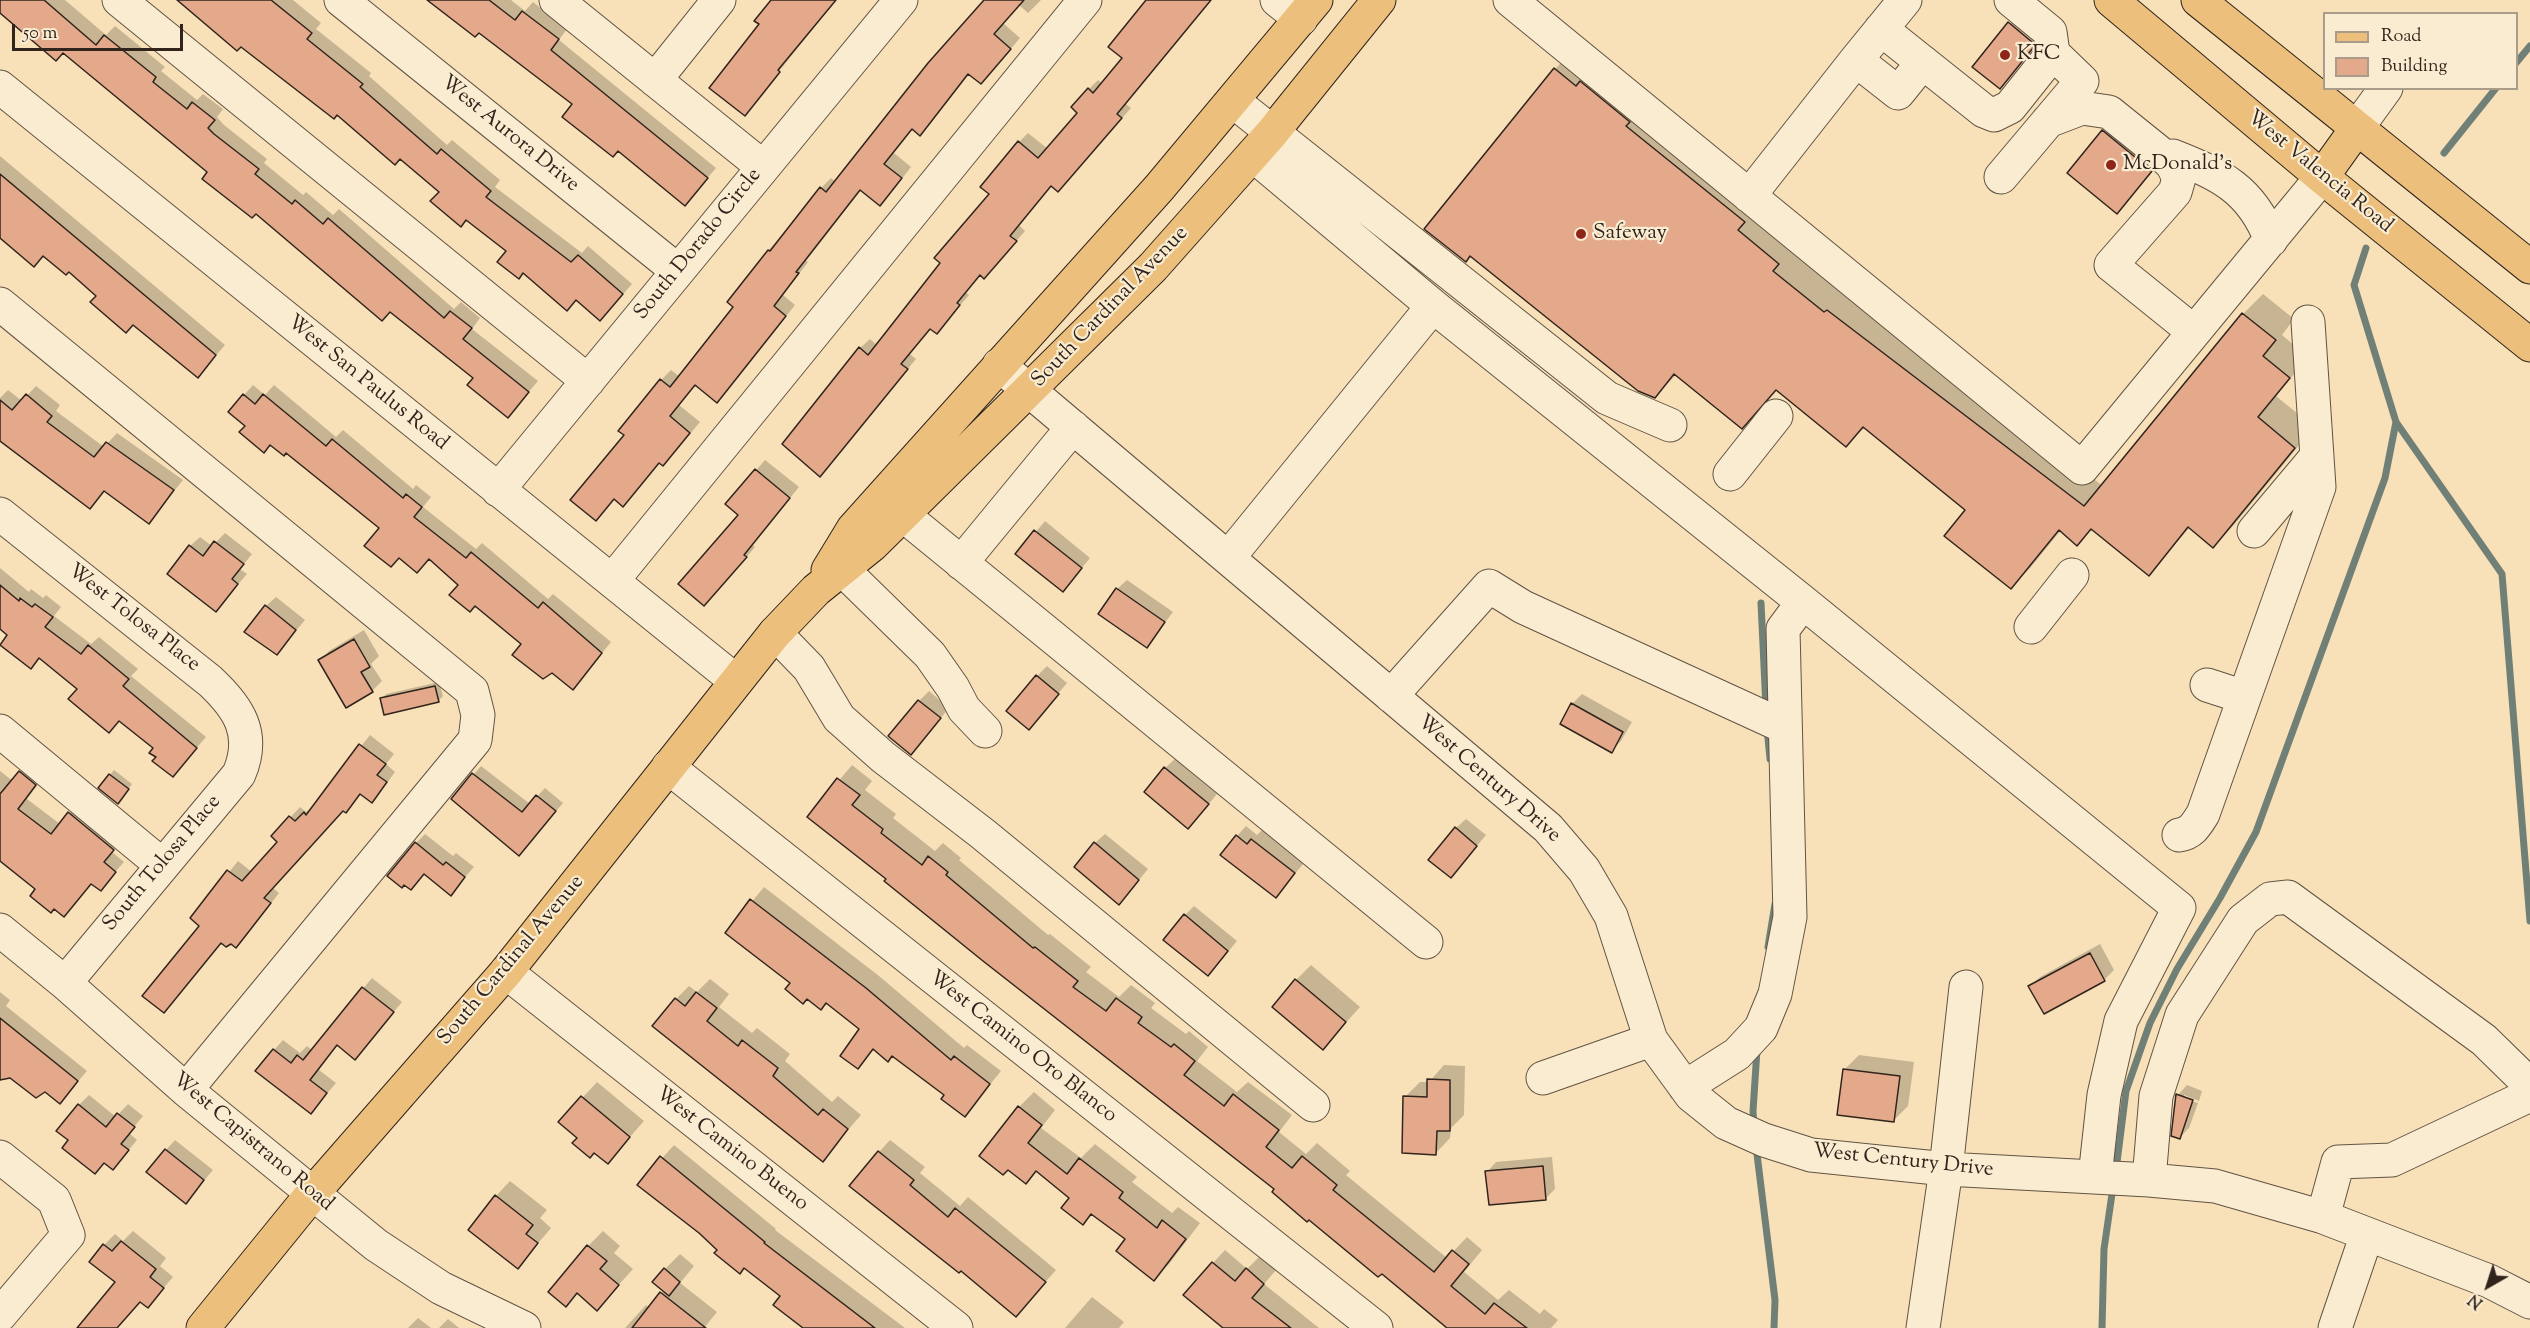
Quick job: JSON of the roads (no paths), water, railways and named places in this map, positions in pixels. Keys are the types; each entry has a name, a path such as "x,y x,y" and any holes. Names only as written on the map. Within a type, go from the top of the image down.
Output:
{"main road":[{"name":"South Cardinal Avenue","path":"202,1328 312,1194 506,972 775,633 816,590 872,545 903,515 1153,267 1262,144 1378,0"},
{"name":"West Valencia Road","path":"2111,0 2322,177 2530,345"},
{"path":"2198,0 2530,267"},
{"name":"South Cardinal Avenue","path":"816,590 853,529 1159,188 1233,101 1298,6"},
{"path":"2322,177 2358,128"}],"street":[{"path":"119,0 588,381"},
{"name":"West Aurora Drive","path":"341,0 678,271"},
{"path":"556,0 763,167"},
{"path":"655,80 719,0"},
{"name":"South Dorado Circle","path":"498,490 901,0"},
{"path":"612,581 1085,0"},
{"path":"1510,0 2082,468 2322,177"},
{"path":"1749,196 1905,0"},
{"path":"2001,177 2082,81 2053,53 2050,32 2011,0"},
{"path":"1881,29 1984,111 1994,115 2010,107 2053,53"},
{"path":"1856,60 1898,93 1923,62"},
{"name":"West San Paulus Road","path":"0,87 736,681"},
{"path":"2358,128 2385,90"},
{"path":"1233,101 1262,144 1433,306 1803,602 2179,908 2121,1021 2104,1095 2095,1177"},
{"path":"2048,121 2082,108 2109,112 2172,164 2180,178 2175,192 2111,265 2194,332"},
{"path":"1262,144 1607,398 1670,425"},
{"path":"2173,156 2215,173 2237,190 2261,215 2271,240"},
{"path":"0,304 472,691 478,715 475,740 186,1090"},
{"path":"1228,558 1433,306"},
{"path":"2179,835 2187,834 2195,827 2203,814 2319,488 2308,322"},
{"name":"West Century Drive","path":"999,365 1548,828 1584,870 1611,916 1651,1040 1690,1095 1726,1123 1764,1140 1811,1155 1946,1169 2149,1180 2215,1186 2323,1216 2489,1281 2530,1302"},
{"path":"1730,474 1776,416"},
{"path":"962,562 1073,427"},
{"path":"2254,531 2318,456"},
{"name":"West Tolosa Place","path":"0,514 225,694 245,728 246,739"},
{"path":"903,515 1426,942"},
{"path":"841,568 930,656 953,688 964,709 985,731"},
{"path":"2031,627 2072,575"},
{"path":"1391,696 1489,586 1523,607 1785,727"},
{"path":"1685,1087 1737,1054 1761,1028 1775,994 1790,917 1783,629 1803,602"},
{"path":"775,633 808,668 839,718 883,757 983,834 1313,1105"},
{"path":"2207,685 2244,697"},
{"path":"0,731 162,865"},
{"name":"South Tolosa Place","path":"64,983 239,774 244,762 246,739"},
{"name":"West Camino Oro Blanco","path":"668,767 1376,1328"},
{"path":"2149,1180 2156,1096 2182,1015 2243,920 2270,899 2288,897 2484,1040 2530,1085"},
{"name":"West Capistrano Road","path":"0,930 186,1090 376,1245 441,1288 524,1328"},
{"name":"West Camino Bueno","path":"506,972 956,1328"},
{"path":"1923,1328 1946,1169 1966,987"},
{"path":"1542,1078 1651,1040"},
{"path":"2323,1216 2338,1162 2392,1160 2530,1095"},
{"path":"0,1157 54,1200 68,1235 0,1315"},
{"path":"2335,1328 2367,1234"}],"waterway":[{"path":"2518,61 2530,46"},
{"path":"2444,153 2494,90"},
{"path":"2366,248 2354,285 2396,422 2502,574 2530,921"},
{"path":"2116,1170 2126,1091 2150,1023 2177,969 2256,832 2385,478 2396,422"},
{"path":"1761,603 1766,708"},
{"path":"1767,728 1770,759"},
{"path":"1768,947 1775,904"},
{"path":"1754,1126 1757,1050"},
{"path":"1756,1146 1775,1300 1774,1328"},
{"path":"2102,1328 2104,1249 2113,1187"}],"place":[{"name":"KFC","path":"2005,55"},
{"name":"McDonald's","path":"2111,165"},
{"name":"Safeway","path":"1581,234"}]}
